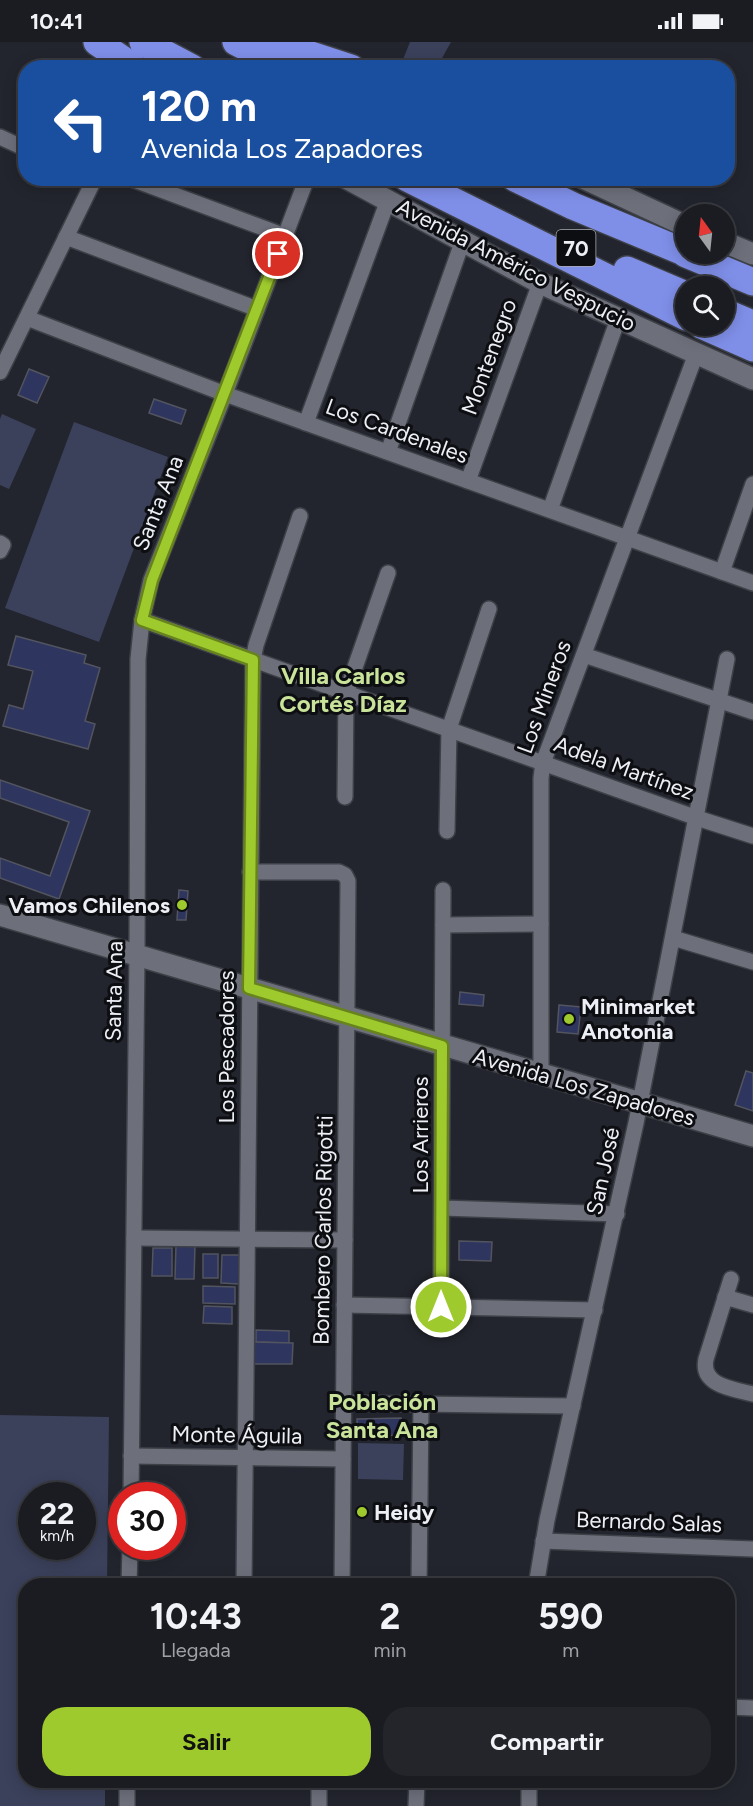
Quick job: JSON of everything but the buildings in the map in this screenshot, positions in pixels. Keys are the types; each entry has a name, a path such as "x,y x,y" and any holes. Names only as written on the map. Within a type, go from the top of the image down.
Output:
{"highway":[{"path":"97,42 122,60"},
{"path":"143,42 177,60"},
{"path":"236,42 271,60"},
{"path":"271,42 326,60"},
{"name":"70","path":"424,186 464,206 531,229 675,290"},
{"name":"70","path":"532,186 573,206 675,248"},
{"path":"464,206 675,312"},
{"name":"70","path":"711,264 753,282"},
{"path":"735,317 753,324"},
{"path":"726,336 753,348"}],"main road":[{"path":"81,42 117,60"},
{"path":"308,42 343,60"},
{"name":"Avenida Américo Vespucio","path":"361,186 540,283 753,379"},
{"path":"600,186 675,221"},
{"path":"735,247 753,254"},
{"name":"Avenida Los Zapadores","path":"0,915 753,1136"}],"street":[{"path":"0,137 18,145"},
{"path":"0,372 5,350 27,318 88,186"},
{"path":"151,186 285,236"},
{"name":"Santa Ana","path":"130,1482 138,659 142,620 152,580 304,186"},
{"path":"306,423 388,200"},
{"path":"66,237 257,309"},
{"path":"388,452 463,240"},
{"name":"Montenegro","path":"468,481 540,283"},
{"name":"Los Cardenales","path":"27,318 225,394 753,582"},
{"path":"550,510 618,319"},
{"name":"Los Mineros","path":"541,1074 540,778 543,763 696,354"},
{"path":"722,572 753,484"},
{"name":"Los Pescadores","path":"244,1578 253,660 256,645 300,516"},
{"path":"345,797 346,693 388,573"},
{"path":"447,831 449,729 489,609"},
{"name":"Adela Martínez","path":"142,620 753,836"},
{"path":"584,655 753,712"},
{"name":"San José","path":"537,1578 543,1541 640,1103 727,659"},
{"name":"Bombero Carlos Rigotti","path":"250,872 339,872 345,875 348,881 342,1578"},
{"name":"Los Arrieros","path":"441,1307 443,890"},
{"path":"443,925 541,924"},
{"path":"673,939 753,962"},
{"path":"442,1208 617,1214"},
{"path":"134,1238 345,1240"},
{"path":"731,1279 706,1359 705,1369 710,1380 753,1394"},
{"path":"725,1297 753,1305"},
{"path":"344,1305 595,1310"},
{"path":"344,1403 573,1406"},
{"path":"419,1578 421,1404"},
{"name":"Monte Águila","path":"131,1456 343,1459"},
{"name":"Bernardo Salas","path":"543,1541 753,1549"},
{"path":"129,1578 130,1560"},
{"path":"735,1707 753,1708"},
{"path":"127,1788 127,1806"},
{"path":"319,1788 319,1806"},
{"path":"416,1806 417,1788"},
{"path":"529,1788 529,1806"}],"shaded area":[{"path":"410,42 451,42 441,60 403,60"},
{"path":"2,414 36,429 9,489 0,485 0,419"},
{"path":"74,422 168,457 99,642 5,608"},
{"path":"0,1415 109,1417 107,1578 18,1578 18,1788 105,1788 105,1806 0,1806"},
{"path":"358,1443 404,1444 403,1480 358,1479"}],"place":[{"name":"Vamos Chilenos","path":"182,905"},
{"name":"Minimarket Anotonia","path":"569,1019"},
{"name":"Heidy","path":"362,1512"}],"district":[{"name":"Villa Carlos Cortés Díaz","path":"343,689"},
{"name":"Población Santa Ana","path":"382,1415"}],"route":[{"path":"278,254 152,580 142,620 253,660 249,988 442,1046 441,1307"}]}
